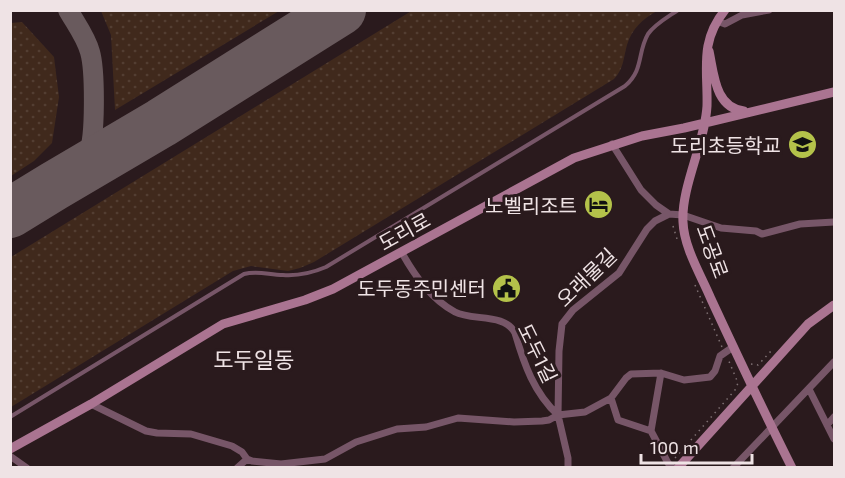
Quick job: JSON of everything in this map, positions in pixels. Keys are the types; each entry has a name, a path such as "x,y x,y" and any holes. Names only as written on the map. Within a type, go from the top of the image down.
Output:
{"street":[{"name":"도공로","path":"725,10 717,21 705,56 707,106 683,215 685,236 729,350 751,385 792,468"},
{"path":"717,21 724,24 742,15 769,10"},
{"path":"708,44 721,97 732,109 749,112"},
{"name":"도리로","path":"10,449 91,404 223,324 305,300 333,289 574,158 612,144 834,92"},
{"path":"612,144 641,190 669,214 683,215 722,228 756,231 762,234 800,224 834,222"},
{"name":"오래물길","path":"558,415 559,351 564,320 619,273 648,229 655,221 669,214"},
{"name":"도두1길","path":"402,253 421,284 449,309 461,315 500,321 511,327 533,383 558,415"},
{"path":"661,373 651,431 668,463 675,465 808,324 834,305"},
{"path":"91,404 146,431 191,434 219,441 242,452 247,459 281,464 326,459 357,442 397,429 426,427 458,418 542,421 558,415 590,411 611,398 628,376 640,373 661,373 684,380 705,379 713,375 718,360 729,350"},
{"path":"733,468 834,362"},
{"path":"809,389 834,439"},
{"path":"611,398 621,422 651,431"},
{"path":"558,415 568,458 568,468"},
{"path":"827,425 834,417"},
{"path":"10,456 27,468"},
{"path":"237,468 247,459"},
{"path":"319,468 326,459"}],"lane":[{"path":"10,417 244,274 261,271 279,275 300,275 326,267 615,92 637,74 644,43 651,31 678,10"}],"path":[{"path":"673,226 678,242"},
{"path":"675,465 737,386 729,350 695,285"},
{"path":"751,364 758,365 764,359"}],"shaded area":[{"path":"101,10 279,11 115,110 111,35"},
{"path":"413,10 657,11 635,29 627,45 621,67 614,79 314,262 288,271 251,266 233,271 11,407 11,257"},
{"path":"22,22 54,57 59,97 52,143 34,161 11,176 11,23"}],"taxiway":[{"path":"54,186 85,159 91,146 92,134 94,88 92,61 88,46 68,10"},
{"path":"295,40 327,10"}],"runway":[{"path":"10,213 161,123 341,10"}],"place":[{"name":"도리초등학교","path":"802,145"},
{"name":"노벨리조트","path":"598,205"},
{"name":"도두동주민센터","path":"507,288"}],"district":[{"name":"도두일동","path":"254,359"}]}
